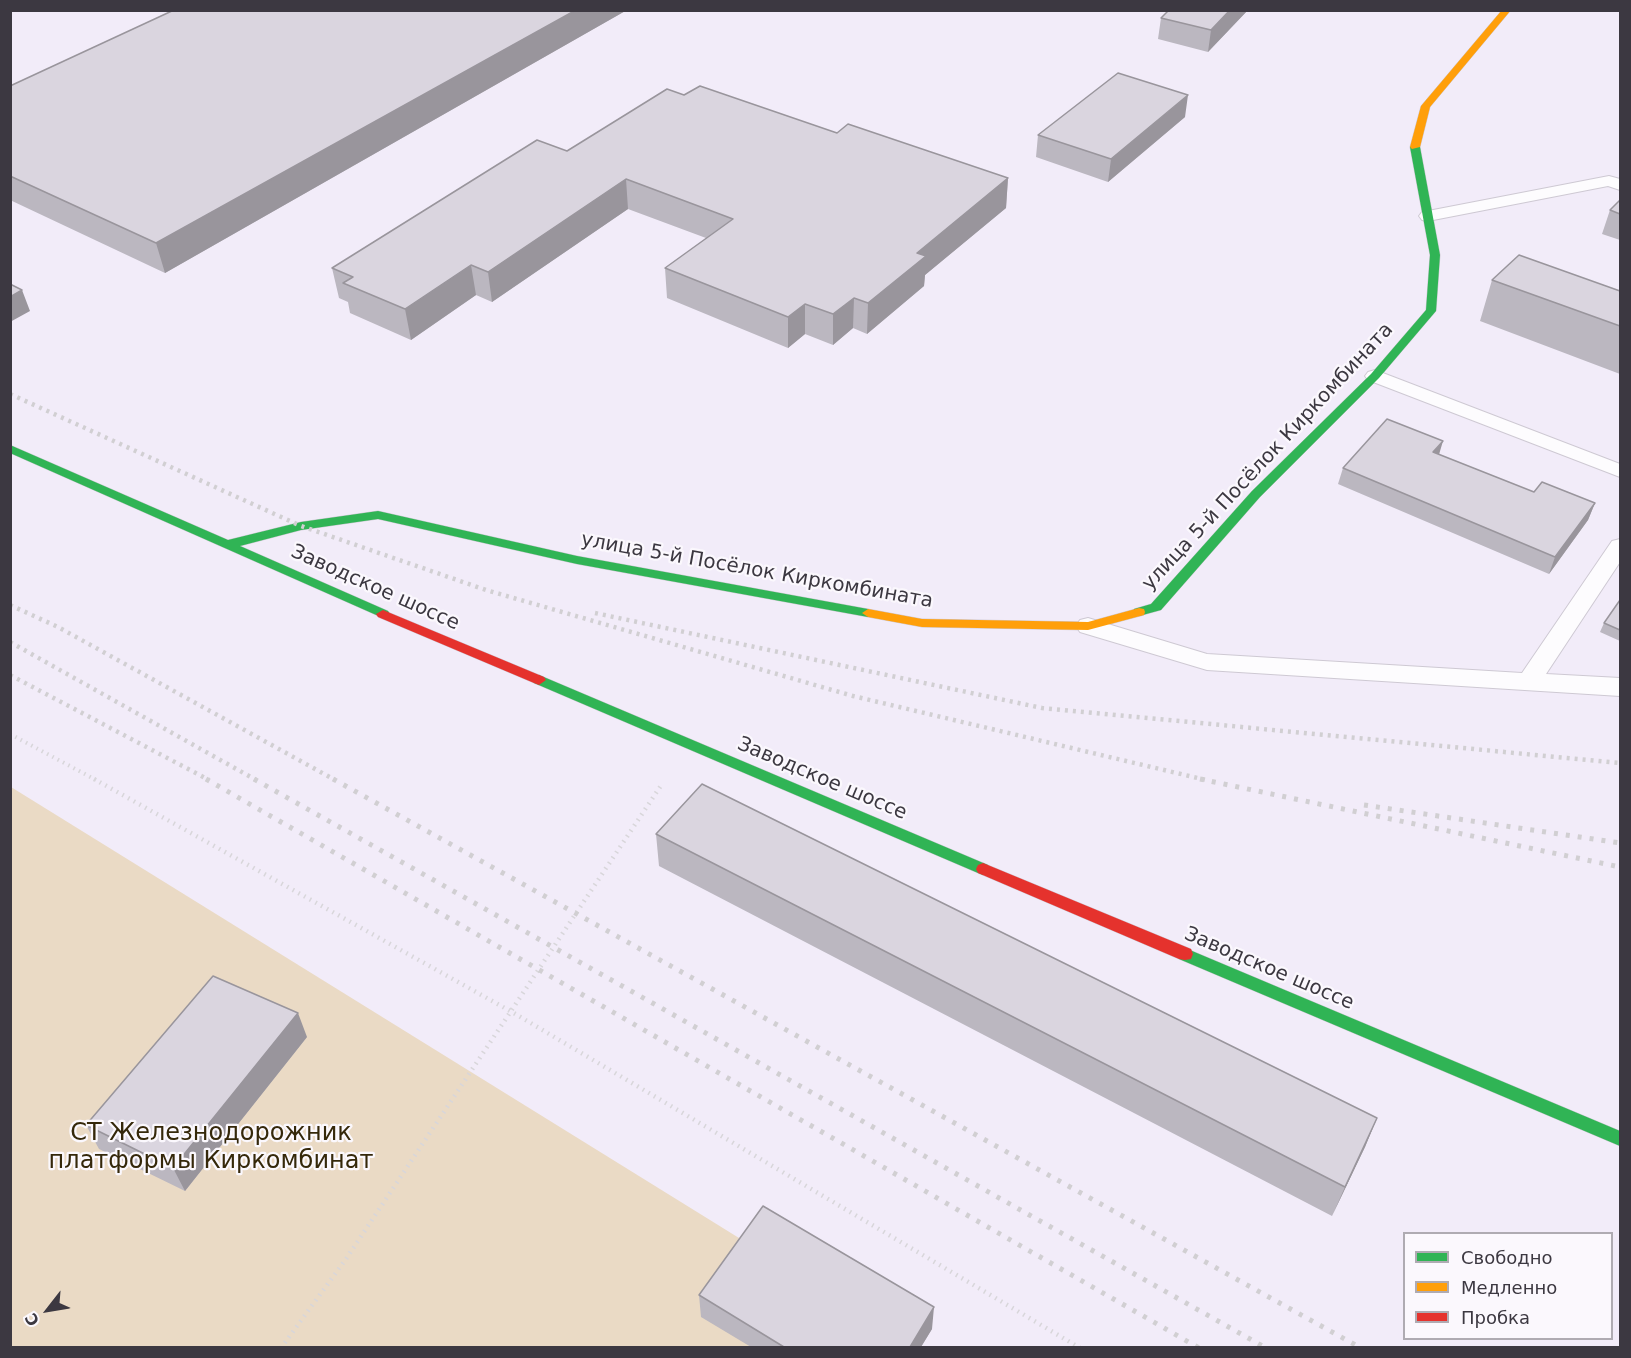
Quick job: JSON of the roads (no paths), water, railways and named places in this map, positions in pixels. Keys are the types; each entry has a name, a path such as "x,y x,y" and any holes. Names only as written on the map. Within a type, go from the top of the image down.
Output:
{"street":[{"name":"улица 5-й Посёлок Киркомбината","path":"230,544 301,526 378,514 577,560 922,623 1088,626 1156,607 1256,494 1375,376 1431,311 1436,255 1415,147 1426,106 1508,10"},
{"name":"Заводское шоссе","path":"10,448 230,544 353,602 1620,1139"}],"lane":[{"path":"1428,216 1609,181 1620,185"},
{"path":"1375,376 1620,471"},
{"path":"1528,682 1620,546"},
{"path":"1088,626 1207,662 1620,687"}],"railway":[{"path":"10,394 301,526 486,590 853,696 1206,780"},
{"path":"10,605 58,627 335,780"},
{"path":"595,613 1042,708 1620,763"},
{"path":"10,642 256,780"},
{"path":"10,675 209,780"},
{"path":"206,779 1199,1348"},
{"path":"254,779 1266,1348"},
{"path":"333,779 1361,1348"},
{"path":"1200,779 1620,867"},
{"path":"1364,805 1620,843"}],"park label":[{"name":"СТ Железнодорожник платформы Киркомбинат","path":"211,1148"}]}
